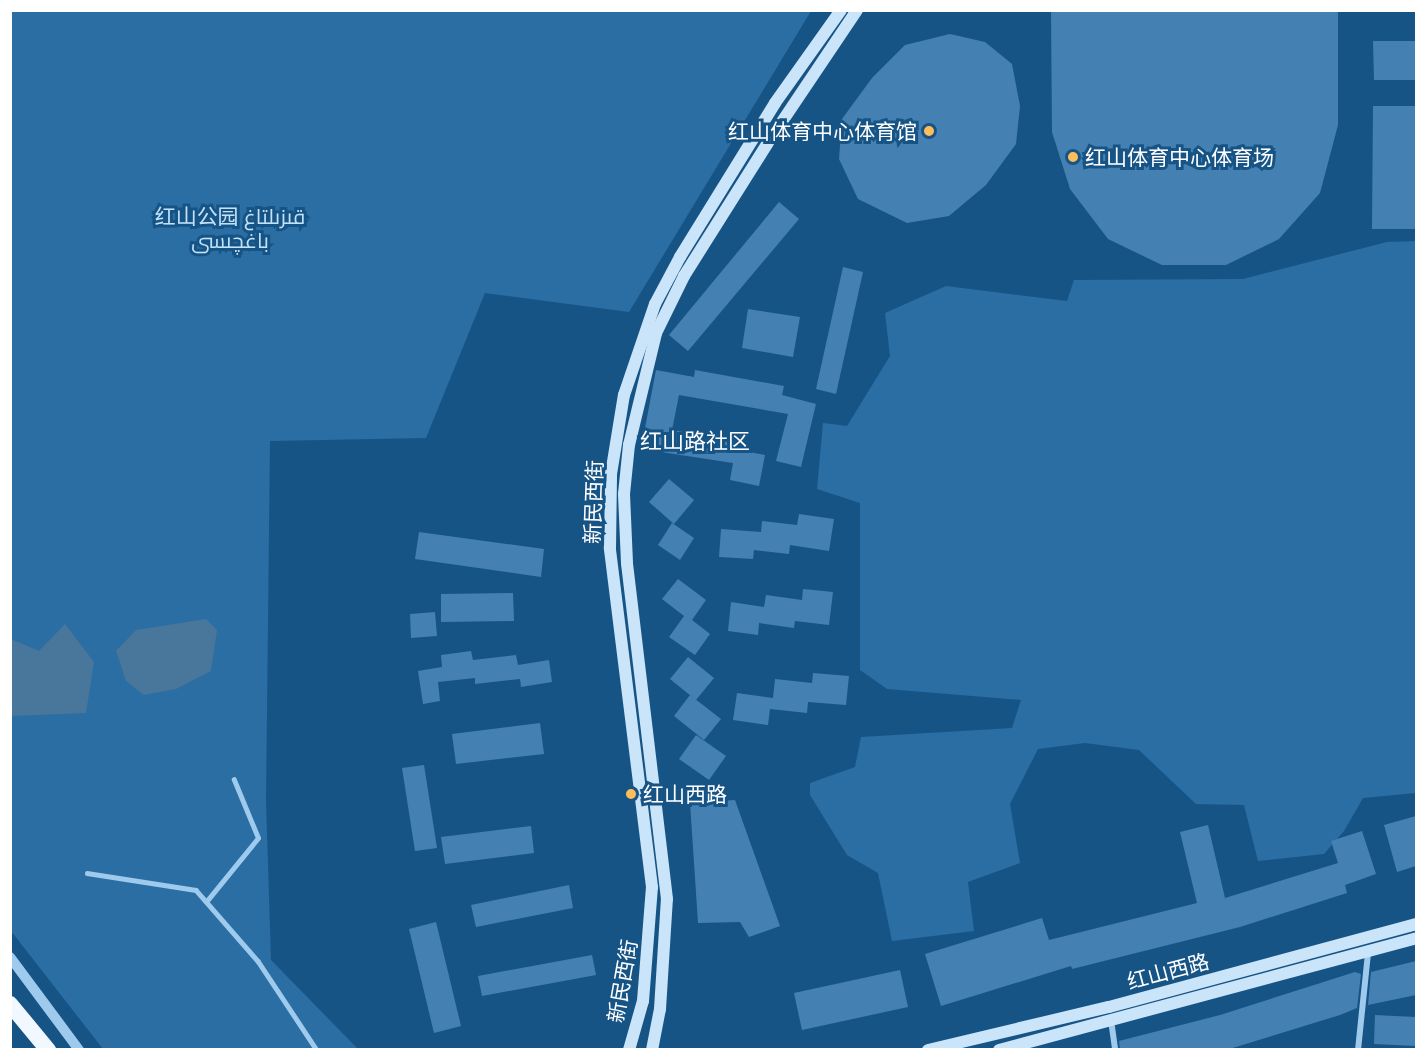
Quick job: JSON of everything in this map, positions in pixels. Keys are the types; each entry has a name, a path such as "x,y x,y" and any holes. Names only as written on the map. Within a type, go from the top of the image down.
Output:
{"highway":[{"path":"10,1004 48,1050"}],"main road":[{"name":"新民西街","path":"629,1050 643,1001 652,886 610,548 611,474 624,395 651,313 680,257 775,103 841,10"},
{"name":"新民西街","path":"652,1050 662,998 667,899 627,563 624,494 633,425 656,333 684,276 767,144 857,10"},
{"name":"红山西路","path":"928,1050 1109,1007 1416,924"},
{"name":"红山西路","path":"999,1050 1368,953 1416,938"}],"street":[{"path":"1358,1050 1368,953"},
{"path":"10,957 79,1050"},
{"path":"1111,1020 1115,1050"}],"lane":[{"path":"206,902 258,838 234,780"},
{"path":"87,873 196,890 258,961 317,1050"}],"green space":[{"name":"红山公园 قىزىلتاغ باغچىسى","path":"11,11 811,11 629,312 485,293 426,438 270,441 266,801 271,960 358,1049 103,1049 11,931"},
{"path":"1416,241 1416,793 1363,798 1344,831 1324,854 1258,861 1244,805 1196,804 1139,750 1085,743 1038,749 1010,804 1020,863 968,882 974,931 892,941 878,873 847,855 810,795 810,783 855,767 861,737 1012,728 1021,700 887,689 860,670 860,503 817,489 823,423 847,426 890,356 885,313 946,286 1067,301 1074,280 1243,279 1387,242"}],"shaded area":[{"path":"206,619 217,630 211,671 176,689 144,695 126,681 116,651 136,630"},
{"path":"65,624 94,662 86,713 11,716 11,639 39,651"}],"building":[{"path":"1051,10 1338,10 1338,125 1320,193 1279,239 1226,265 1162,265 1108,239 1070,189 1052,132"},
{"name":"红山体育中心体育馆","path":"950,34 985,42 1012,64 1020,106 1016,144 986,185 949,216 907,223 858,199 839,159 842,119 872,78 905,45"},
{"path":"1373,41 1416,41 1416,80 1374,80"},
{"path":"1373,106 1416,106 1416,229 1372,229"},
{"path":"779,202 799,219 688,351 669,335"},
{"path":"843,267 863,272 836,394 816,389"},
{"path":"748,309 800,317 793,357 742,348"},
{"path":"656,370 694,377 695,370 784,386 782,395 816,404 801,467 776,461 788,414 679,395 672,430 728,440 727,448 765,455 759,486 730,480 733,463 641,449"},
{"path":"669,479 694,500 674,524 649,502"},
{"path":"799,514 834,519 829,551 790,545 789,554 754,550 753,559 719,557 721,529 761,532 762,521 797,525"},
{"path":"672,523 694,538 680,560 658,545"},
{"path":"419,532 544,549 541,577 415,559"},
{"path":"678,579 706,600 692,620 710,634 695,655 669,637 684,616 662,599"},
{"path":"803,589 833,592 829,625 795,621 794,628 759,623 758,635 728,631 731,602 764,607 766,595 802,600"},
{"path":"513,593 514,621 441,622 441,594"},
{"path":"435,612 437,636 411,638 410,614"},
{"path":"471,651 473,660 516,655 518,665 549,660 552,682 521,687 520,679 475,684 475,678 438,682 440,701 423,704 418,671 442,667 441,655"},
{"path":"688,657 714,678 696,700 670,679"},
{"path":"813,673 849,676 846,705 808,702 807,713 770,709 768,725 733,720 737,693 773,698 775,679 812,683"},
{"path":"690,695 721,719 704,740 674,716"},
{"path":"540,723 544,754 456,764 452,734"},
{"path":"696,735 726,756 709,780 679,759"},
{"path":"424,765 437,848 415,851 402,768"},
{"path":"735,800 780,926 749,937 740,922 698,923 690,803"},
{"path":"1416,816 1416,866 1397,872 1384,825"},
{"path":"1208,825 1225,898 1338,863 1331,841 1362,831 1376,874 1345,885 1347,893 1240,927 1072,969 1071,966 941,1006 925,954 1042,918 1049,940 1197,903 1180,832"},
{"path":"531,826 534,853 445,864 441,837"},
{"path":"569,885 573,908 476,927 471,905"},
{"path":"436,922 461,1026 434,1033 409,929"},
{"path":"592,955 596,975 482,996 478,976"},
{"path":"1416,961 1416,995 1368,1005 1371,972"},
{"path":"900,970 908,1007 802,1030 794,993"},
{"path":"1355,972 1361,974 1357,1008 1340,1015 1226,1050 1120,1050 1119,1041 1220,1015"},
{"path":"1375,1015 1416,1017 1416,1046 1374,1044"}],"place":[{"name":"红山体育中心体育馆","path":"929,131"},
{"name":"红山体育中心体育场","path":"1073,157"},
{"name":"红山西路","path":"631,794"}],"district":[{"name":"红山路社区","path":"695,442"}]}
